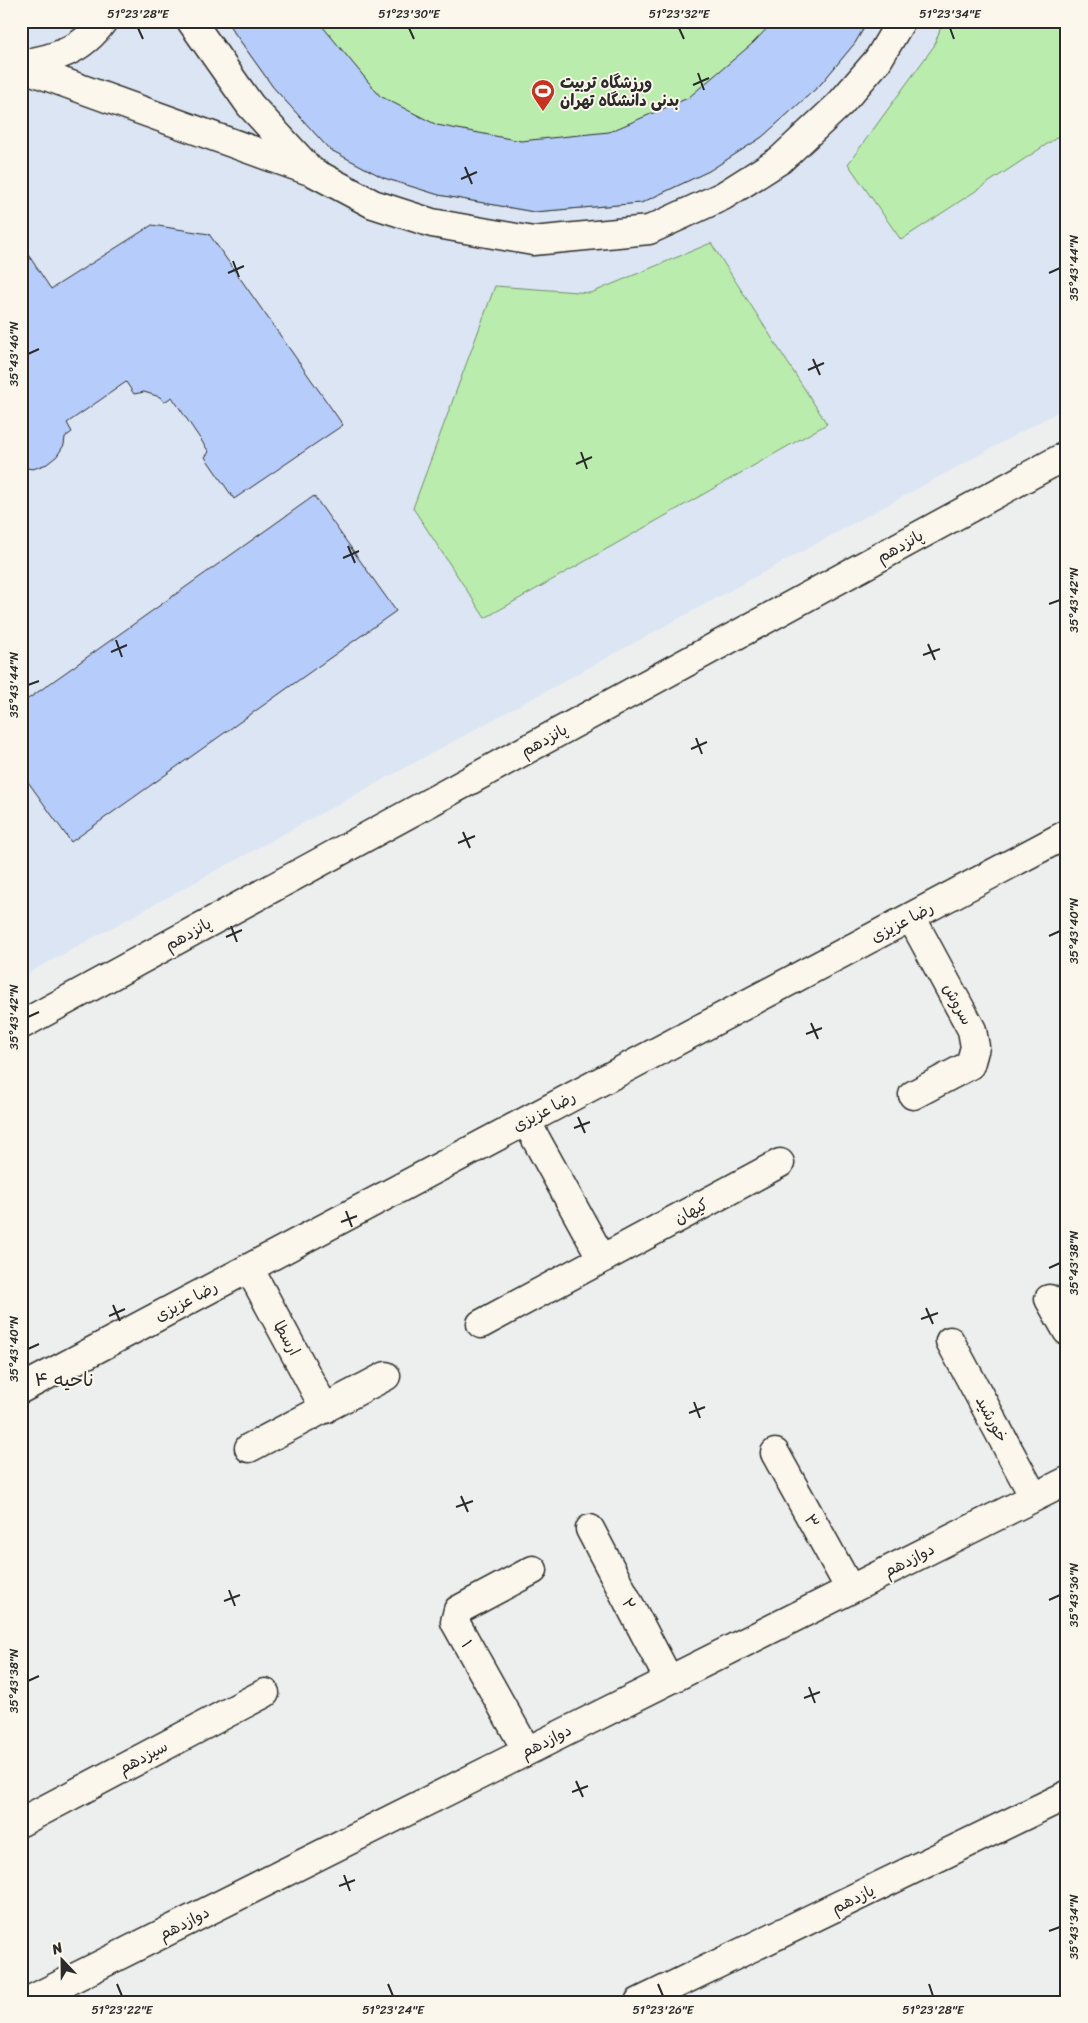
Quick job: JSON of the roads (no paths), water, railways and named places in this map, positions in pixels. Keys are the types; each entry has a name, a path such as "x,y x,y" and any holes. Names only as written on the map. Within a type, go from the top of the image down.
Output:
{"street":[{"path":"21,65 48,60 78,46 103,21"},
{"path":"191,21 250,105 311,171"},
{"path":"21,65 311,171 373,204 432,223 533,241 649,230 723,196 780,160 840,104 878,60 901,21"},
{"name":"پانزدهم","path":"21,1025 1067,455"},
{"name":"رضا عزیزی","path":"21,1389 1067,834"},
{"name":"سروش","path":"911,917 972,1030 975,1047 970,1064 913,1095"},
{"path":"526,1121 602,1259"},
{"name":"کیهان","path":"481,1324 780,1163"},
{"name":"ارسطا","path":"249,1268 325,1409"},
{"path":"1049,1299 1067,1331"},
{"name":"خورشید","path":"950,1341 1034,1497"},
{"path":"249,1448 386,1376"},
{"name":"۳","path":"774,1453 850,1590"},
{"name":"دوازدهم","path":"26,2002 1067,1481"},
{"name":"۲","path":"590,1529 669,1680"},
{"name":"۱","path":"527,1751 455,1622 458,1610 533,1570"},
{"name":"سیزدهم","path":"21,1822 265,1693"},
{"name":"یازدهم","path":"639,2002 1067,1795"}],"place":[{"name":"ورزشگاه تربیت بدنی دانشگاه تهران","path":"543,112"}],"district":[{"name":"ناحیه ۴","path":"64,1379"}]}
